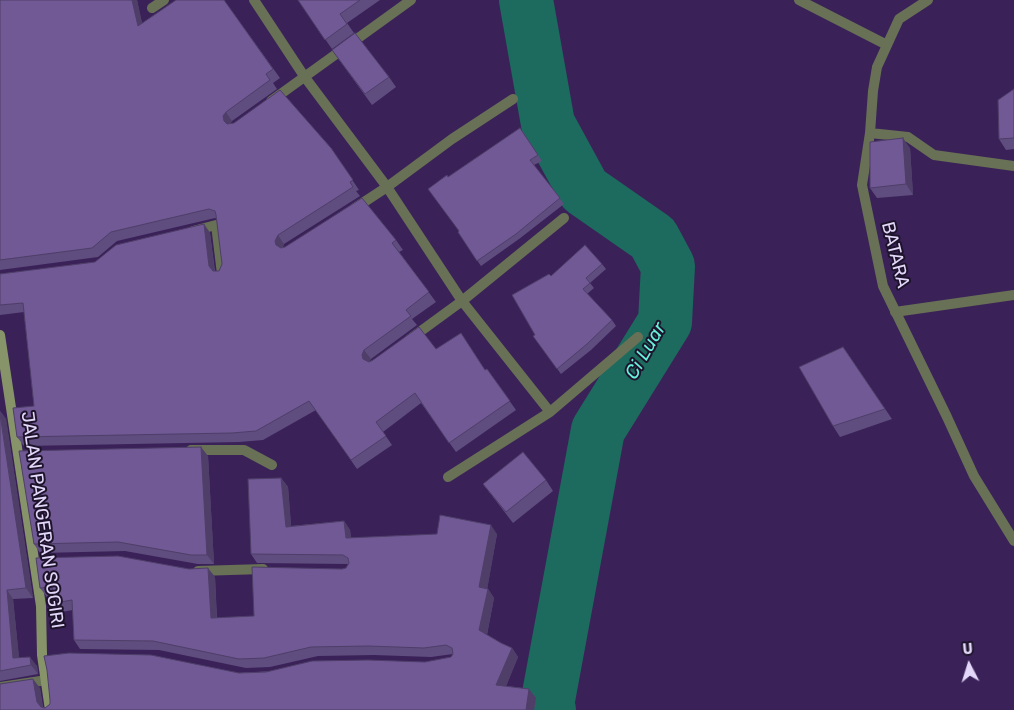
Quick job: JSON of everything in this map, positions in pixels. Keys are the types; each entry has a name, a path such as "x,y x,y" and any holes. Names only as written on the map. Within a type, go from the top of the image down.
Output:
{"street":[{"path":"152,8 164,0"},
{"path":"254,0 304,76 387,187 462,301 550,412"},
{"path":"266,104 411,0"},
{"path":"798,0 887,45"},
{"name":"BATARA","path":"928,0 899,18 877,67 862,184 883,286 974,476 1014,541"},
{"path":"346,213 387,187 452,138 513,99"},
{"path":"870,133 908,136 934,155 1014,166"},
{"path":"399,347 462,301 564,218"},
{"path":"182,234 216,225 222,274"},
{"path":"895,312 1014,295"},
{"name":"JALAN PANGERAN SOGIRI","path":"0,336 22,453 38,560 40,606 47,655 50,710"},
{"path":"448,477 550,412 638,337"},
{"path":"176,450 244,450 272,465"},
{"path":"188,569 224,571 270,569"},
{"path":"0,687 47,680"}],"building":[{"path":"0,0 132,0 138,26 176,0 224,0 273,69 266,74 270,80 226,112 223,116 224,121 227,124 234,123 280,90 331,148 353,180 350,182 353,187 278,235 275,241 276,245 281,248 285,247 362,198 396,240 392,243 429,292 406,310 411,316 364,350 363,359 369,362 373,360 419,327 436,349 461,333 485,370 487,369 510,401 449,443 415,393 376,422 386,436 351,460 309,401 256,431 17,437 13,408 34,406 23,303 0,305 0,274 95,262 116,245 204,224 209,266 213,271 219,271 222,264 216,215 215,211 209,209 111,232 92,248 0,260"},
{"path":"298,0 360,0 340,14 347,24 325,40"},
{"path":"355,33 389,77 365,94 332,50"},
{"path":"1014,89 1014,138 999,139 998,100"},
{"path":"520,128 538,155 530,160 560,198 516,234 477,261 459,231 428,189"},
{"path":"903,138 906,184 870,188 870,142"},
{"path":"585,245 602,264 586,278 590,283 583,289 612,320 557,369 533,336 535,335 512,295 549,274 551,276"},
{"path":"843,347 885,409 833,426 799,367"},
{"path":"0,414 26,588 7,590 13,658 30,657 31,665 0,671"},
{"path":"201,447 207,555 191,555 118,542 34,544 19,451"},
{"path":"523,452 546,480 506,512 483,484"},
{"path":"281,478 286,527 344,521 346,538 437,534 440,515 491,525 479,587 488,589 479,630 512,648 496,685 529,689 526,710 0,710 0,684 33,679 37,702 41,707 45,708 50,704 44,656 69,653 151,655 239,673 266,672 312,661 425,662 451,657 453,654 452,648 446,645 424,648 368,646 311,647 264,658 239,659 153,641 74,640 72,600 55,603 52,587 40,588 36,558 118,556 189,569 208,568 211,618 254,616 252,567 342,569 346,568 349,563 348,558 343,555 251,554 248,479"}],"waterway":[{"name":"Ci Luar","path":"526,0 548,124 584,190 653,238 668,266 665,322 598,430 547,705 549,710"}]}
